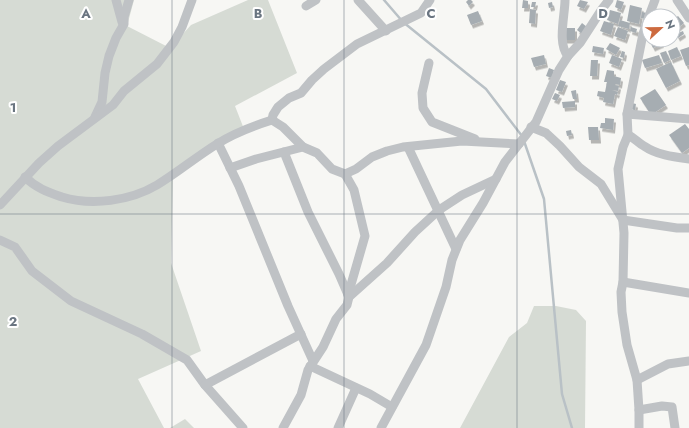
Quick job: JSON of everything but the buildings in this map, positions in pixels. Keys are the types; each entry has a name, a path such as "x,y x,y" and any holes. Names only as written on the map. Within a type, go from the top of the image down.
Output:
{"street":[{"path":"116,0 124,24"},
{"path":"95,118 102,102 105,73 109,56 116,38 124,24 124,17 129,0"},
{"path":"0,205 25,177 58,146 113,105 124,91 157,64 174,42 182,27 192,0"},
{"path":"306,6 316,0"},
{"path":"358,0 386,31"},
{"path":"272,120 278,107 289,98 301,92 324,69 358,44 421,13 430,0"},
{"path":"565,0 562,46 568,56"},
{"path":"381,428 426,345 446,287 452,260 460,240 483,203 505,162 536,122 559,70 568,56 580,43 609,0"},
{"path":"677,0 689,18"},
{"path":"639,428 637,380 627,345 622,312 621,292 623,282 623,220 618,169 623,147 628,135 627,114 641,44"},
{"path":"429,63 422,93 423,108 432,122 484,142"},
{"path":"627,114 689,119"},
{"path":"25,177 32,184 45,191 70,199 89,201 111,200 133,195 156,186 218,143 253,126 272,120 283,127 303,147 317,153 332,169 345,174 354,190 365,236 348,296 347,305 336,319 323,347 308,370 301,395 283,428"},
{"path":"531,127 546,133 579,167 602,184 623,220"},
{"path":"628,135 644,147 675,157 689,159"},
{"path":"345,174 372,157 387,151 408,147 462,141 519,144"},
{"path":"218,143 239,186 301,334 312,364 392,407"},
{"path":"230,168 256,159 303,147"},
{"path":"408,147 418,171 439,210 456,249"},
{"path":"284,152 308,212 339,274 348,296"},
{"path":"348,296 387,263 415,232 439,210 462,195 496,179"},
{"path":"623,220 677,228 689,228"},
{"path":"0,240 15,246 32,271 71,301 142,334 187,360 205,385 243,428"},
{"path":"623,282 689,293"},
{"path":"205,385 301,334"},
{"path":"637,380 668,364 689,361"},
{"path":"338,428 356,388"},
{"path":"639,410 662,406 672,407 675,428"}],"shaded area":[{"path":"0,0 134,0 127,26 170,48 191,25 248,0 268,0 297,73 235,106 244,129 173,176 171,263 201,351 138,379 164,428 0,428"},
{"path":"534,306 556,306 576,310 586,321 585,428 460,428 509,337 527,323"},
{"path":"185,419 194,428 170,428"}],"waterway":[{"path":"384,0 403,22 486,89 522,136"},
{"path":"524,141 544,199 562,394 572,428"}]}
